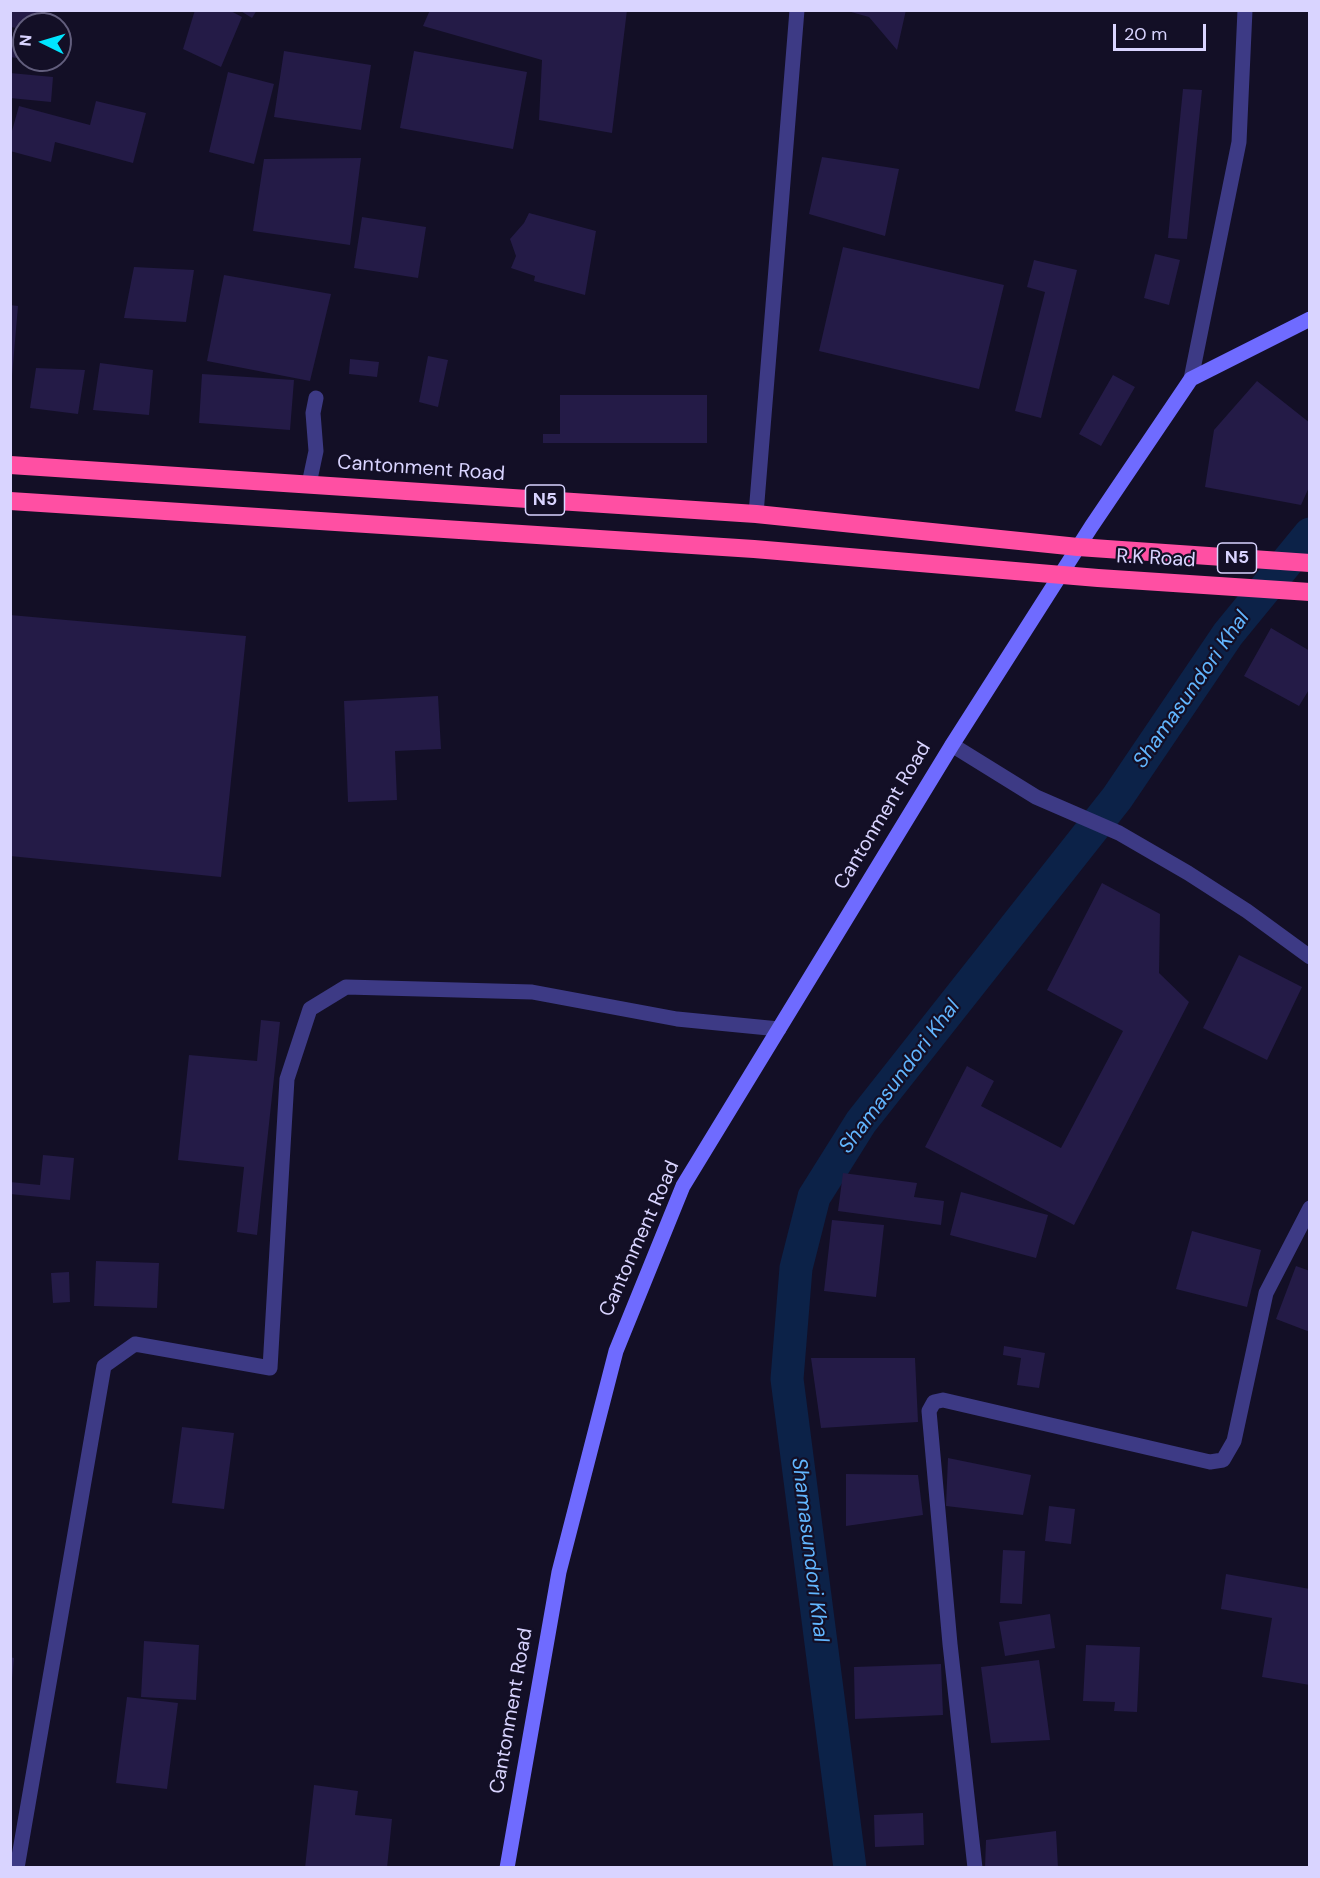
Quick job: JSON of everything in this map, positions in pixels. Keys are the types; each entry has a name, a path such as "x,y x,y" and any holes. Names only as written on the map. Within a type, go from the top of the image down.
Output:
{"highway":[{"name":"Cantonment Road","path":"10,465 756,514 1078,547"},
{"name":"N5","path":"10,501 754,549 1061,575"},
{"name":"R.K Road","path":"1078,547 1304,563"},
{"name":"R.K Road","path":"1061,575 1310,592"}],"street":[{"path":"756,514 797,10"},
{"path":"1191,379 1239,142 1245,10"},
{"name":"Cantonment Road","path":"507,1868 559,1572 616,1351 683,1186 952,745 1078,547 1191,379 1310,319"},
{"path":"309,484 316,450 313,413 316,398"},
{"path":"952,745 1036,798 1119,833 1188,873 1310,957"},
{"path":"17,1868 104,1366 135,1344 270,1368 286,1079 310,1009 346,987 532,992 677,1019 779,1029"},
{"path":"975,1868 950,1644 928,1411 933,1402 943,1400 1210,1462 1223,1460 1234,1441 1266,1293 1310,1208"}],"building":[{"path":"10,10 39,10 39,12 12,12 12,27 10,27"},
{"path":"195,10 229,10 242,17 221,67 183,49"},
{"path":"239,10 257,10 252,18"},
{"path":"430,10 627,10 612,133 539,120 542,60 423,26"},
{"path":"844,10 906,10 897,50 869,17"},
{"path":"10,36 12,36 12,57 10,57"},
{"path":"284,51 371,65 361,130 274,117"},
{"path":"414,51 527,72 513,149 400,128"},
{"path":"228,72 274,84 254,164 209,152"},
{"path":"10,73 53,77 51,102 10,98"},
{"path":"1183,89 1202,90 1187,239 1168,238"},
{"path":"96,101 146,113 133,163 55,142 51,162 10,151 10,138 19,106 90,125"},
{"path":"822,157 899,169 885,236 809,214"},
{"path":"361,158 350,245 253,231 264,159"},
{"path":"529,213 596,231 585,295 534,281 535,276 511,268 516,256 510,239 524,223"},
{"path":"362,217 426,227 418,278 354,268"},
{"path":"843,247 1004,285 979,389 819,351"},
{"path":"1155,254 1180,260 1169,305 1144,298"},
{"path":"1034,260 1077,270 1041,418 1015,411 1045,292 1027,287"},
{"path":"134,267 194,270 186,322 124,318"},
{"path":"224,275 331,294 310,381 207,361"},
{"path":"10,305 18,306 12,376 10,376"},
{"path":"428,356 448,360 438,407 419,402"},
{"path":"350,359 379,362 377,377 349,374"},
{"path":"100,363 153,370 149,415 93,410"},
{"path":"36,368 85,370 78,414 30,408"},
{"path":"202,374 294,380 290,430 199,423"},
{"path":"1113,375 1135,387 1101,446 1079,434"},
{"path":"1257,381 1310,423 1310,485 1301,505 1205,487 1214,430"},
{"path":"560,395 707,395 707,443 543,443 543,434 560,434"},
{"path":"10,615 246,636 221,877 10,856"},
{"path":"1271,628 1310,651 1310,688 1299,706 1244,676"},
{"path":"438,696 441,749 395,751 397,800 348,802 344,701"},
{"path":"1102,883 1160,914 1159,973 1189,1002 1074,1225 925,1147 967,1066 994,1081 981,1106 1061,1148 1123,1031 1047,990"},
{"path":"1239,955 1302,987 1267,1060 1203,1028"},
{"path":"261,1020 280,1022 257,1235 237,1232 244,1167 178,1160 189,1055 257,1061"},
{"path":"43,1155 74,1158 70,1200 10,1194 10,1182 40,1185"},
{"path":"843,1173 917,1183 914,1197 944,1201 941,1225 838,1211"},
{"path":"961,1192 1048,1215 1036,1258 950,1235"},
{"path":"832,1220 884,1225 876,1297 824,1291"},
{"path":"1192,1231 1261,1250 1247,1307 1176,1289"},
{"path":"96,1261 159,1263 157,1308 94,1306"},
{"path":"1296,1266 1310,1271 1310,1332 1276,1319"},
{"path":"69,1272 70,1302 53,1303 51,1273"},
{"path":"1004,1346 1045,1353 1039,1388 1017,1385 1021,1358 1003,1355"},
{"path":"811,1358 915,1358 918,1422 821,1428"},
{"path":"182,1427 234,1433 224,1509 172,1503"},
{"path":"948,1458 1031,1475 1023,1515 946,1506"},
{"path":"846,1474 918,1475 923,1515 846,1526"},
{"path":"1049,1506 1075,1509 1071,1544 1045,1541"},
{"path":"1003,1550 1025,1551 1022,1604 1000,1603"},
{"path":"1226,1574 1310,1589 1310,1685 1262,1677 1272,1618 1221,1609"},
{"path":"1050,1614 1055,1648 1005,1656 999,1622"},
{"path":"144,1641 199,1645 196,1700 141,1697"},
{"path":"1086,1645 1140,1647 1137,1712 1114,1711 1115,1702 1083,1701"},
{"path":"10,1657 14,1658 12,1679 10,1679"},
{"path":"1039,1660 1050,1740 991,1743 981,1667"},
{"path":"941,1664 943,1715 855,1719 854,1667"},
{"path":"127,1697 178,1703 167,1789 116,1783"},
{"path":"314,1785 358,1791 355,1815 392,1819 387,1868 305,1868"},
{"path":"923,1813 924,1845 875,1847 874,1815"},
{"path":"1056,1831 1058,1868 985,1868 986,1840"}],"waterway":[{"name":"Shamasundori Khal","path":"850,1868 787,1379 796,1268 814,1197 861,1122 1117,798 1228,634 1310,534"}]}
